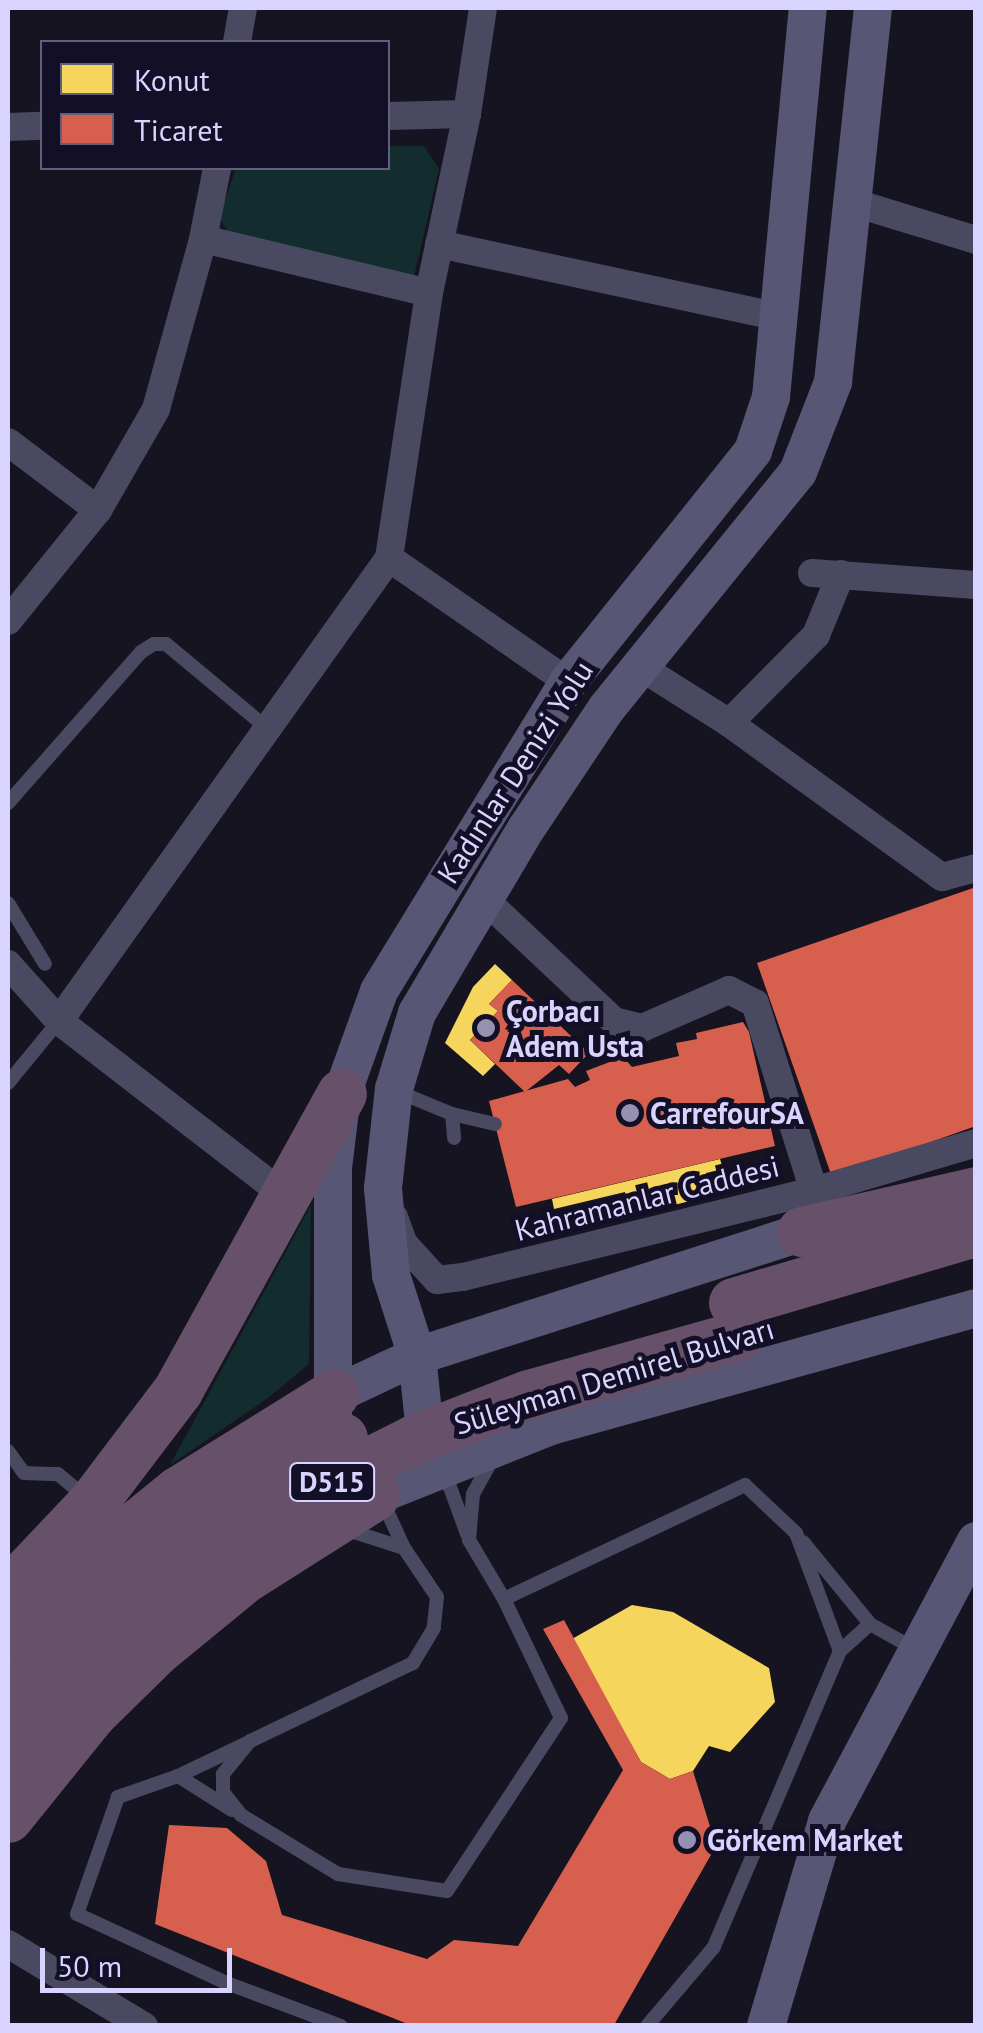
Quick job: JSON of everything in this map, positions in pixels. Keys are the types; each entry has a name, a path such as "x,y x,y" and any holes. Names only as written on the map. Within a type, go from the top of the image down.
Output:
{"highway":[{"path":"8,1593 92,1503 178,1391 342,1094"},
{"path":"808,1212 976,1192"},
{"name":"Süleyman Demirel Bulvarı","path":"8,1766 66,1693 135,1623 215,1559 317,1490 416,1439 976,1232"},
{"name":"Süleyman Demirel Bulvarı","path":"8,1710 47,1661 159,1555 254,1486 396,1410 523,1364 976,1268"},
{"path":"8,1651 87,1566 178,1492 334,1395"},
{"path":"178,1492 222,1496 238,1510 252,1546 244,1579"},
{"path":"8,1818 92,1714 155,1652 244,1579 378,1495"}],"main road":[{"name":"Kadınlar Denizi Yolu","path":"378,1495 358,1482 339,1451 333,1430 333,1168 342,1094 379,991 568,682 753,452 771,397 808,8"},
{"path":"753,452 783,398 805,256 828,8"},
{"path":"798,472 820,330 850,8"},
{"name":"Kadınlar Denizi Yolu","path":"440,1469 423,1413 417,1356 392,1275 383,1188 394,1089 417,1014 482,897 606,708 798,472 832,382 855,204 873,8"},
{"path":"568,682 606,708"},
{"path":"334,1395 417,1356 698,1265 808,1212 976,1174"},
{"path":"390,1254 418,1310 441,1331 492,1332"},
{"path":"378,1495 551,1426 976,1308"},
{"path":"766,2026 827,1821 976,1540"}],"street":[{"path":"238,40 243,8"},
{"path":"59,1021 389,558 429,293 467,114 483,8"},
{"path":"390,116 467,114"},
{"path":"8,127 40,126"},
{"path":"8,621 98,510 156,409 217,170"},
{"path":"855,204 976,240"},
{"path":"202,239 429,293"},
{"path":"440,244 779,317"},
{"path":"8,442 98,510"},
{"path":"389,558 568,682"},
{"path":"812,573 976,585"},
{"path":"729,723 816,635 842,574"},
{"path":"639,666 729,723 942,877 976,868"},
{"path":"482,897 614,1021 642,1028 730,990 755,1003 808,1212"},
{"path":"8,964 59,1021 284,1195"},
{"name":"Kahramanlar Caddesi","path":"383,1188 404,1244 438,1280 808,1212 976,1143"},
{"path":"8,1944 13,1943 144,2026"}],"lane":[{"path":"8,803 141,652 154,644 166,644 268,728"},
{"path":"8,903 45,964"},
{"path":"8,1083 59,1021"},
{"path":"394,1089 452,1114 495,1124"},
{"path":"452,1114 454,1138"},
{"path":"469,1540 473,1494 481,1473 505,1444 551,1426"},
{"path":"8,1452 24,1474 58,1474 92,1503"},
{"path":"178,1776 338,1874 447,1891 560,1718 504,1599 469,1540 440,1469"},
{"path":"504,1599 746,1485 796,1533 870,1624 915,1650"},
{"path":"341,2026 224,1982 76,1914 118,1798 178,1776 413,1663 434,1628 437,1597 386,1517 378,1495"},
{"path":"320,1530 347,1529 404,1548"},
{"path":"796,1533 840,1650"},
{"path":"648,2026 714,1947 840,1650 870,1624"},
{"path":"242,1816 223,1792 223,1774 250,1741"}],"green space":[{"path":"390,146 424,146 439,169 414,277 231,237 219,217 235,170 390,170"},
{"path":"311,1205 309,1364 268,1398 170,1465"}],"building: Konut":[{"path":"495,964 512,980 489,1004 498,1011 470,1040 495,1064 483,1076 445,1043 473,987"},
{"path":"720,1159 723,1169 706,1173 710,1196 630,1216 625,1192 554,1209 552,1199"},
{"path":"632,1605 673,1612 769,1668 775,1702 730,1752 709,1746 693,1771 670,1779 641,1762 572,1639"}],"building: Ticaret":[{"path":"976,887 976,1126 832,1177 757,963"},
{"path":"512,980 589,1053 569,1074 559,1065 525,1092 470,1040 498,1011 489,1004"},
{"name":"CarrefourSA","path":"743,1022 749,1032 775,1146 516,1207 489,1101 568,1079 575,1087 590,1080 586,1071 623,1057 632,1067 679,1056 676,1043 697,1039 696,1033"},
{"path":"564,1620 641,1762 670,1779 693,1771 716,1846 614,2025 413,2026 155,1924 169,1825 227,1828 266,1861 282,1915 427,1959 454,1940 518,1946 623,1770 543,1629"}],"place":[{"name":"Çorbacı Adem Usta","path":"486,1028"},
{"name":"CarrefourSA","path":"630,1113"},
{"name":"Görkem Market","path":"687,1840"}]}
